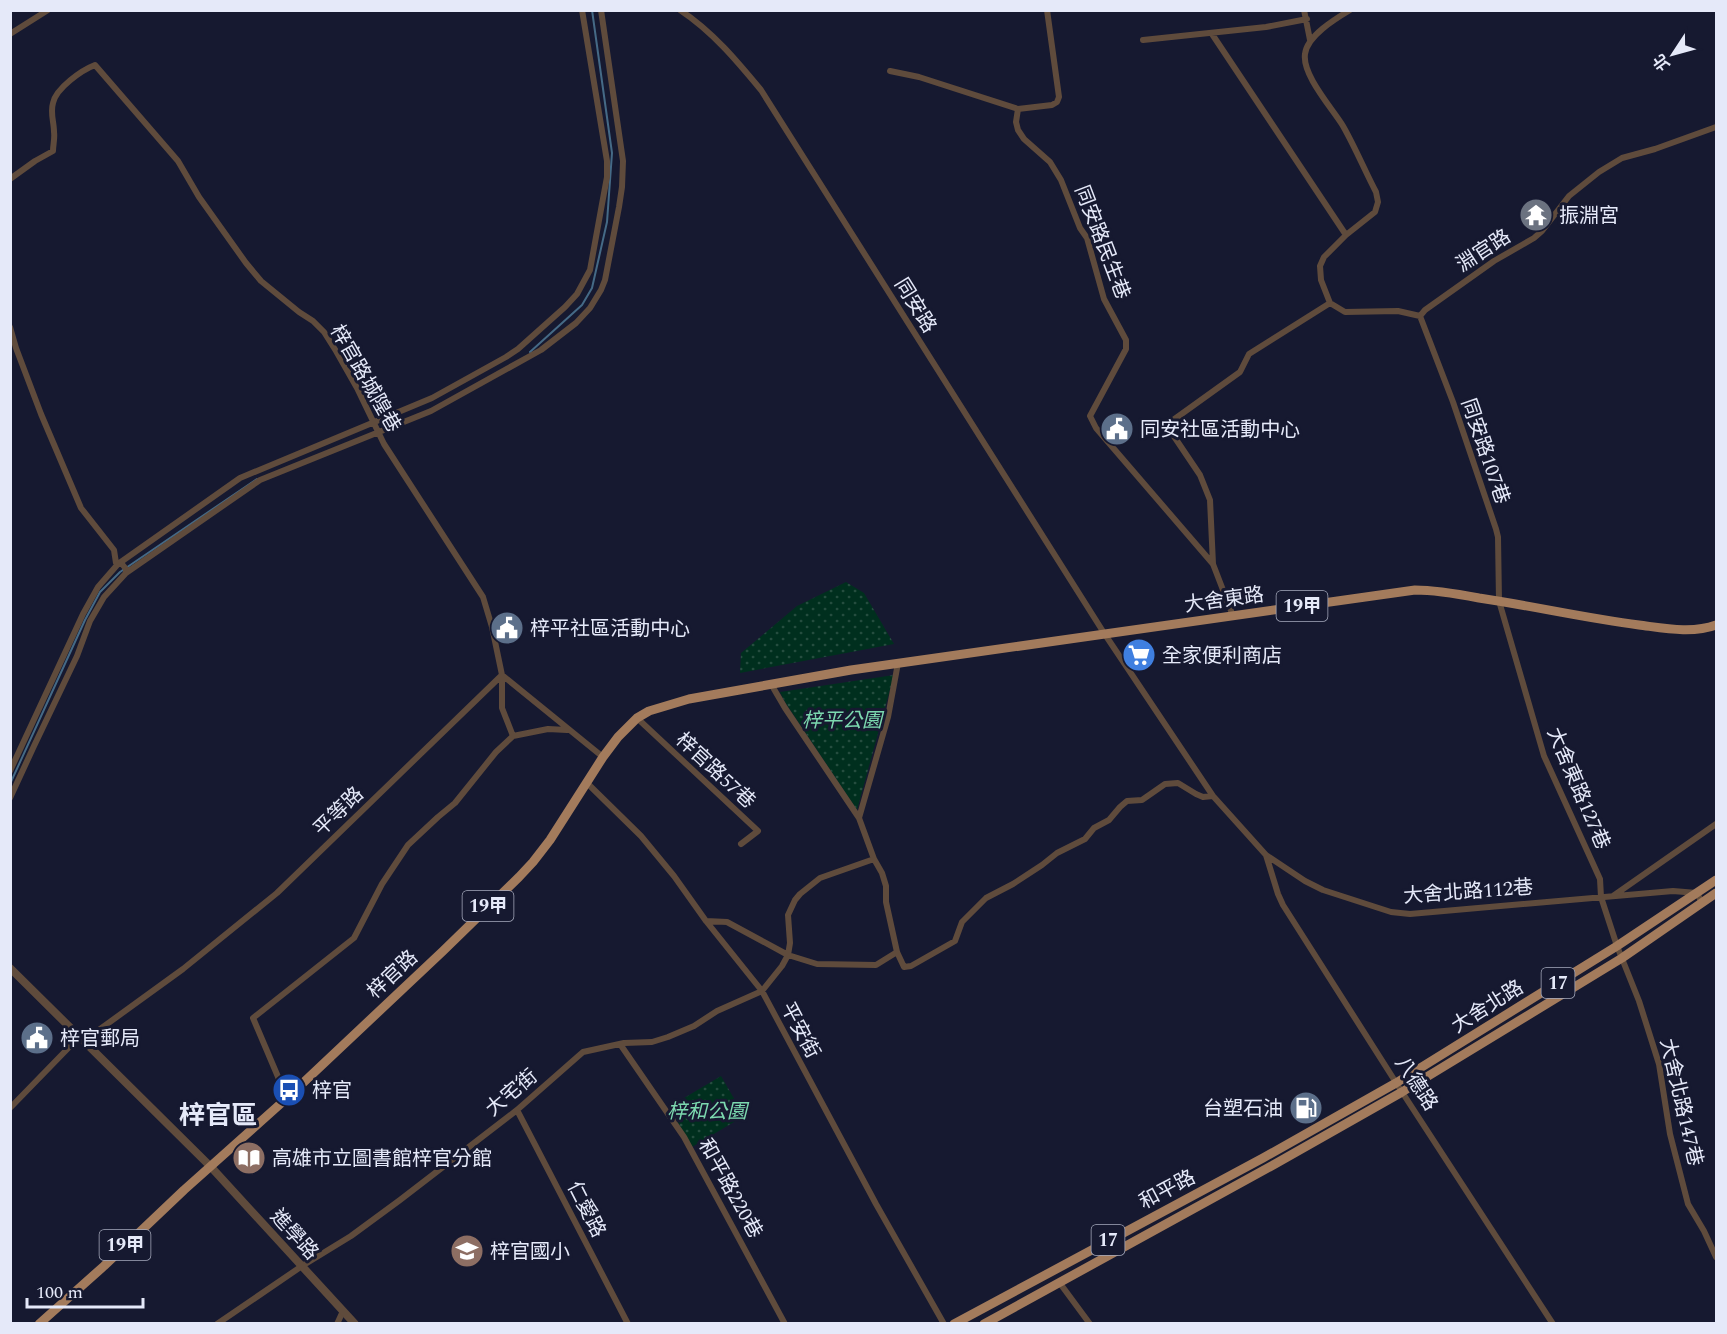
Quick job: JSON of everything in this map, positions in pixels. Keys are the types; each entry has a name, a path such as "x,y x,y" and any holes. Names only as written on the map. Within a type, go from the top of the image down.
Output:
{"main road":[{"name":"大舍東路","path":"771,684 898,663 1415,590 1499,601 1659,628 1689,629 1716,625"},
{"name":"梓官路","path":"39,1323 287,1098 443,951 533,862 550,840 603,757 618,737 637,718 675,702 771,684"},
{"name":"大舍北路","path":"1402,1092 1620,952 1716,880"},
{"name":"大舍北路","path":"1396,1083 1716,893"},
{"name":"和平路","path":"954,1323 1263,1158 1396,1083"},
{"name":"和平路","path":"984,1323 1402,1092"},
{"path":"1168,1209 1174,1220"}],"street":[{"path":"10,34 48,10"},
{"path":"10,798 28,744 83,614 98,587 241,479 432,398 518,349 577,294 590,270 607,177 607,161 582,10"},
{"path":"10,771 28,744 77,656 90,621 123,567 260,480 431,411 541,350 576,323 590,308 605,280 620,207 623,161 601,10"},
{"name":"同安路","path":"680,10 697,21 733,56 761,90 1104,633"},
{"path":"890,71 919,77 1018,109 1052,105 1059,97 1047,10"},
{"path":"1304,10 1310,40"},
{"path":"1350,10 1336,18 1310,40 1304,55 1310,79 1343,127 1376,192 1378,202 1375,212 1346,235 1324,257 1320,266 1321,280 1330,303 1345,312 1398,311 1420,316"},
{"path":"1143,40 1212,34 1306,19"},
{"path":"1212,34 1346,235"},
{"name":"梓官路城隍巷","path":"10,178 53,152 54,131 51,117 53,100 64,86 84,69 95,65 178,161 199,197 261,281 324,332 357,388 372,422 483,597 502,675 502,708 513,736"},
{"name":"同安路民生巷","path":"1018,109 1016,122 1018,130 1024,139 1050,162 1061,180 1086,238 1104,299 1126,340 1126,349 1090,416 1096,428 1213,564"},
{"name":"淵官路","path":"1420,316 1425,310 1494,261 1542,231 1569,196 1599,172 1622,158 1716,127"},
{"path":"1233,616 1213,564 1210,500 1200,475 1169,429 1169,423 1240,372 1249,354 1330,303"},
{"name":"同安路107巷","path":"1420,316 1453,402 1496,529 1499,601"},
{"path":"10,327 41,414 81,508 114,550 116,563 123,567"},
{"path":"241,479 246,488"},
{"name":"大舍東路127巷","path":"1499,601 1544,756 1600,879 1601,897 1620,952"},
{"name":"大舍北路112巷","path":"1104,633 1213,796 1266,855 1323,890 1391,912 1410,914 1673,891 1697,893"},
{"path":"859,818 888,717 898,663"},
{"path":"502,675 603,757"},
{"name":"平等路","path":"10,1108 82,1038 183,969 277,893 502,675"},
{"path":"771,684 859,818 886,886 886,902 897,952 904,967 911,966 955,941 962,922 986,898 1013,884 1057,853 1085,839 1094,828 1109,820 1127,801 1143,800 1165,784 1178,783 1203,797 1213,796"},
{"name":"梓官路57巷","path":"637,718 758,831 741,844"},
{"path":"287,1098 253,1018 354,938 382,884 408,845 455,803 496,752 513,736 548,729 567,730"},
{"name":"平安街","path":"586,782 641,836 762,991 876,1204 944,1323"},
{"path":"1612,896 1716,824"},
{"name":"八德路","path":"1266,855 1283,905 1553,1323"},
{"path":"762,991 788,955 790,944 788,915 800,894 820,878 874,859"},
{"path":"1697,893 1702,903"},
{"path":"706,921 727,922 788,955 817,964 876,965 897,952"},
{"name":"大舍北路147巷","path":"1620,952 1639,1001 1659,1064 1671,1134 1688,1204 1716,1257"},
{"name":"進學路","path":"10,968 211,1167 355,1323"},
{"name":"大宅街","path":"217,1323 351,1236 400,1200 517,1110 583,1052 620,1044 652,1042 668,1037 694,1026 717,1011 762,991"},
{"name":"和平路220巷","path":"620,1044 684,1137 785,1323"},
{"name":"仁愛路","path":"517,1110 628,1323"},
{"path":"1059,1282 1090,1323"},
{"path":"338,1323 343,1311"}],"green space":[{"name":"梓平公園","path":"846,582 864,593 894,644 740,673 741,653 797,606"},
{"name":"梓平公園","path":"894,675 857,810 780,692"},
{"name":"梓和公園","path":"721,1076 744,1116 692,1147 669,1107"}],"waterway":[{"path":"530,352 582,305 592,288 607,222 612,153 592,10"},
{"path":"10,784 100,592 120,572 257,479"}],"place":[{"name":"振淵宮","path":"1536,215"},
{"name":"同安社區活動中心","path":"1117,429"},
{"name":"梓平社區活動中心","path":"507,628"},
{"name":"全家便利商店","path":"1139,655"},
{"name":"梓官郵局","path":"37,1038"},
{"name":"梓官","path":"289,1090"},
{"name":"台塑石油","path":"1306,1108"},
{"name":"高雄市立圖書館梓官分館","path":"249,1158"},
{"name":"梓官國小","path":"467,1251"}],"district":[{"name":"梓官區","path":"218,1115"}]}
